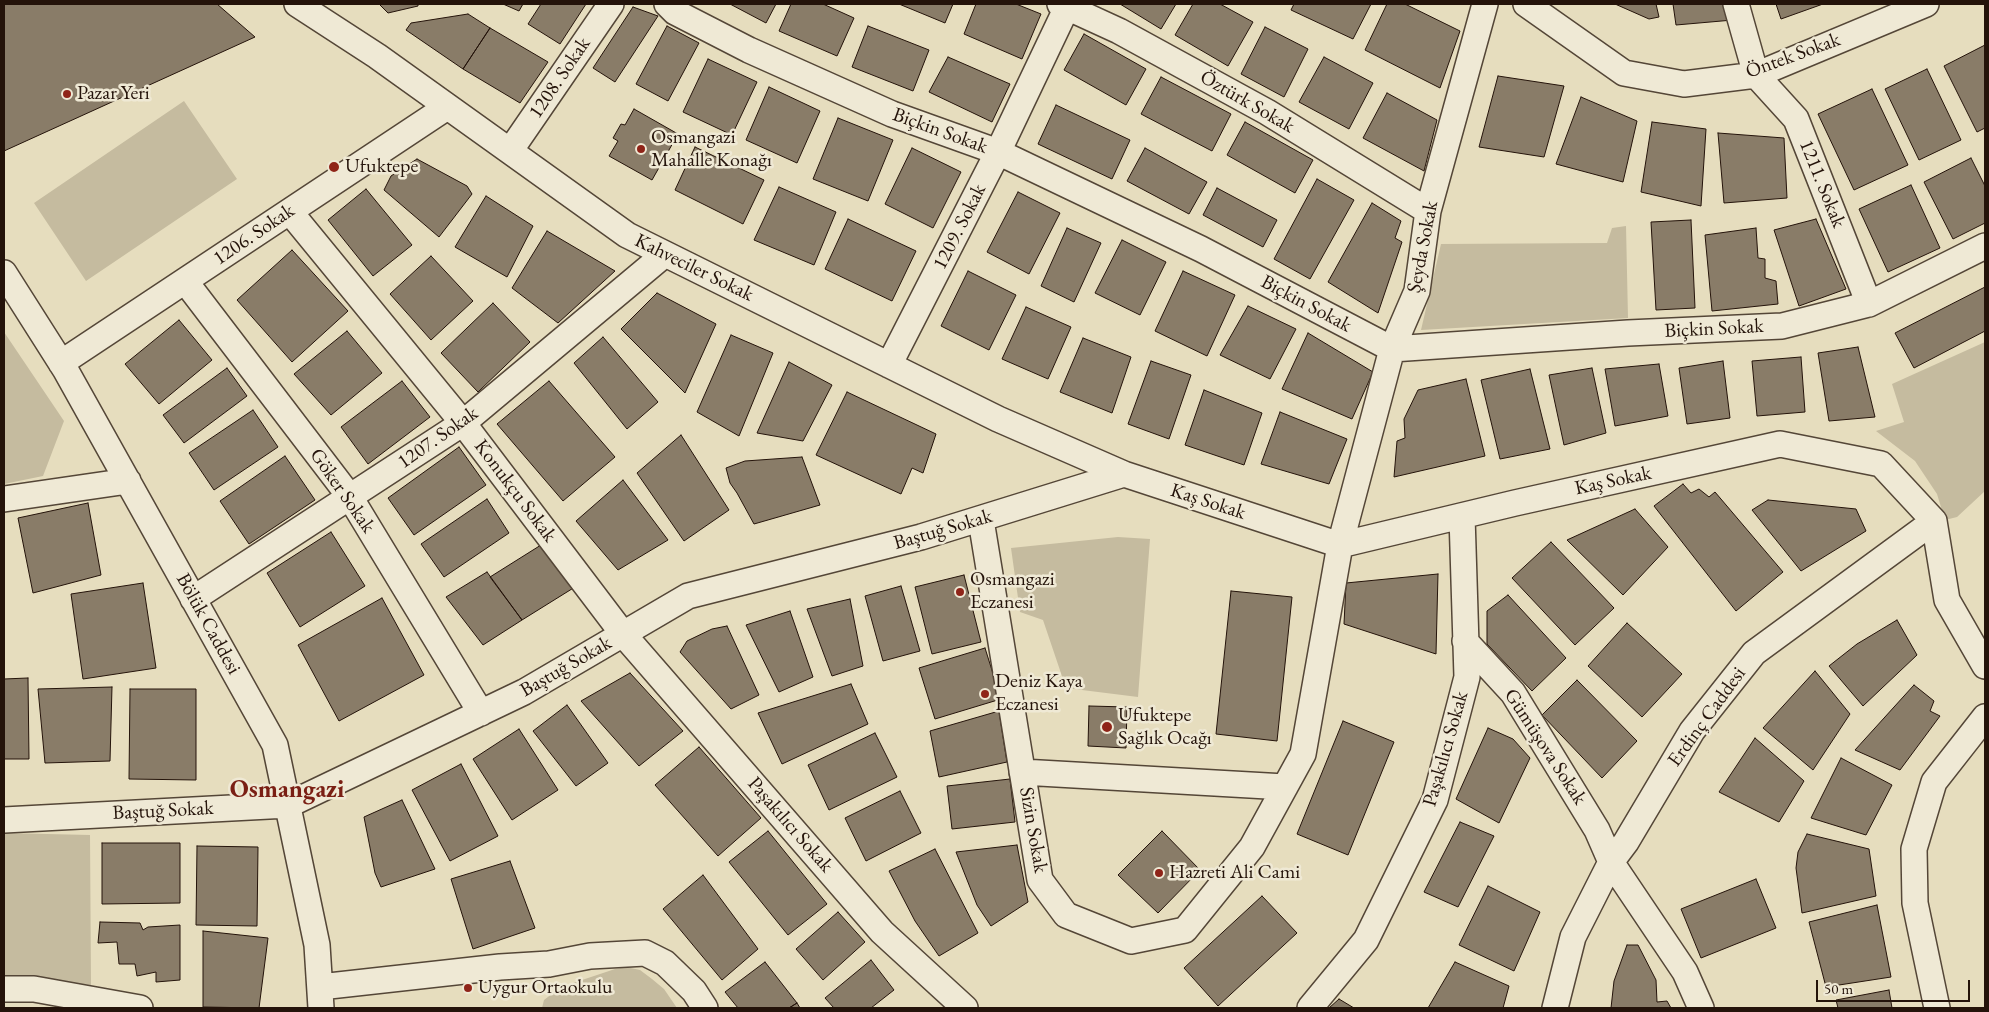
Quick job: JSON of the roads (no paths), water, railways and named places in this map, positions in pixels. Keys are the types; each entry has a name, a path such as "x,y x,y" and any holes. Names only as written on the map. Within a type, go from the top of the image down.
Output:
{"street":[{"name":"Kahveciler Sokak","path":"297,4 447,107 627,235 998,419 1124,474"},
{"name":"1208. Sokak","path":"510,152 611,4"},
{"name":"Biçkin Sokak","path":"667,4 675,12 785,66 892,114 998,152 1201,249 1392,350 1628,333 1782,326 1869,304 1985,246"},
{"name":"Şeyda Sokak","path":"1340,545 1392,350 1417,291 1428,211 1485,4"},
{"name":"Öntek Sokak","path":"1526,4 1624,73 1684,84 1756,74 1926,4"},
{"path":"1736,4 1756,74"},
{"name":"1209. Sokak","path":"890,365 998,152 1063,5"},
{"name":"Öztürk Sokak","path":"1063,5 1119,31 1266,112 1428,211"},
{"name":"1211. Sokak","path":"1756,74 1796,119 1869,304"},
{"name":"1206. Sokak","path":"61,363 447,107"},
{"name":"Konukçu Sokak","path":"290,212 463,423 623,634"},
{"name":"1207. Sokak","path":"194,598 463,423 665,254"},
{"name":"Bölük Caddesi","path":"4,273 12,301 61,363 276,745 317,945 321,998"},
{"name":"Göker Sokak","path":"185,281 350,497 480,713"},
{"name":"Kaş Sokak","path":"1124,474 1340,545 1780,444 1881,464 1934,521"},
{"name":"Baştuğ Sokak","path":"4,820 288,805 524,692 688,596 981,520 1124,474"},
{"path":"4,499 128,482"},
{"name":"Paşakılıcı Sokak","path":"1310,1008 1366,940 1435,800 1467,677 1462,516"},
{"name":"Sizin Sokak","path":"981,520 1040,880 1066,915 1131,941 1185,930 1252,847 1303,754 1340,545"},
{"path":"1934,521 1947,600 1985,666"},
{"name":"Erdinç Caddesi","path":"1555,1008 1573,937 1612,862 1626,842 1692,731 1754,653 1934,521"},
{"name":"Paşakılıcı Sokak","path":"623,634 882,932 965,1008"},
{"name":"Gümüşova Sokak","path":"1465,641 1512,693 1598,830 1612,862 1685,972 1701,1008"},
{"path":"1937,1008 1915,903 1914,849 1934,782 1984,720"},
{"path":"1022,772 1285,787"},
{"path":"321,998 500,967 549,964 597,955 645,953 665,963 694,991 705,1008"},
{"path":"4,989 34,988 140,1008"}],"place":[{"name":"Pazar Yeri","path":"67,94"},
{"name":"Osmangazi Mahalle Konağı","path":"641,149"},
{"name":"Ufuktepe","path":"334,167"},
{"name":"Osmangazi Eczanesi","path":"960,592"},
{"name":"Deniz Kaya Eczanesi","path":"985,694"},
{"name":"Ufuktepe Sağlık Ocağı","path":"1107,727"},
{"name":"Hazreti Ali Cami","path":"1159,873"},
{"name":"Uygur Ortaokulu","path":"468,988"}],"district":[{"name":"Osmangazi","path":"287,790"}]}
